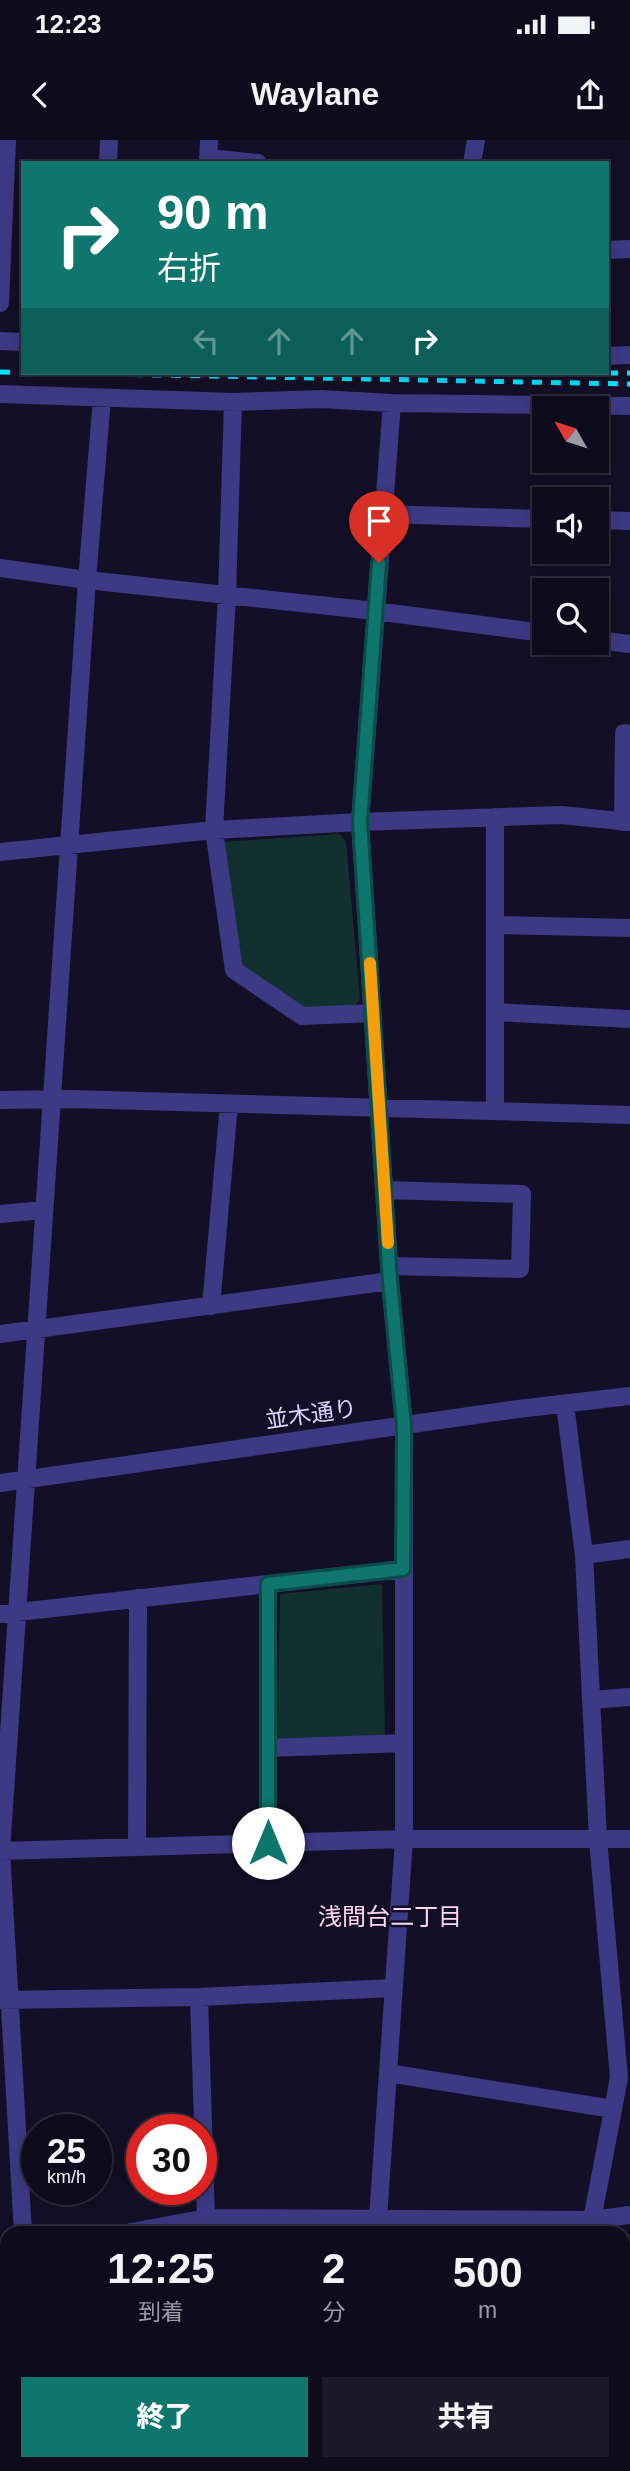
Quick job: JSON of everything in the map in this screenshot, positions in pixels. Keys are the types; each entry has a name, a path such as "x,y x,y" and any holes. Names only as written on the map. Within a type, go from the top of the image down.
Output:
{"street":[{"path":"0,303 7,140"},
{"path":"108,161 109,140"},
{"path":"472,161 476,140"},
{"path":"208,154 247,161"},
{"path":"609,250 630,249"},
{"path":"0,341 21,342"},
{"path":"609,356 630,355"},
{"path":"0,394 233,402 321,399 630,406"},
{"path":"22,2226 4,1999 0,1851 8,1613 24,1479 37,1329 87,580 102,398"},
{"path":"233,402 227,594 214,830 234,971 302,1016 373,1013"},
{"path":"377,2226 404,1839 404,1426 390,1274 360,822 392,402"},
{"path":"383,514 532,519"},
{"path":"609,520 630,521"},
{"path":"0,568 532,631"},
{"path":"609,641 630,644"},
{"path":"0,852 214,830 360,822 561,815 628,823 624,733 630,734"},
{"path":"495,817 495,1111"},
{"path":"495,925 630,928"},
{"path":"495,1012 630,1019"},
{"path":"0,1100 52,1099 630,1115"},
{"path":"211,1306 229,1104"},
{"path":"0,1334 211,1306 390,1274 520,1269 522,1194 385,1190"},
{"path":"0,1214 44,1210"},
{"name":"並木通り","path":"0,1483 630,1396"},
{"path":"565,1404 584,1555 598,1839 622,2030 619,2078 592,2226"},
{"path":"584,1555 630,1549"},
{"path":"8,1613 403,1569"},
{"path":"268,1584 268,1843"},
{"path":"137,1847 138,1598"},
{"path":"591,1700 630,1697"},
{"path":"268,1748 404,1743"},
{"path":"0,1851 404,1839 630,1839"},
{"path":"4,1999 200,1997 393,1987"},
{"path":"200,1997 206,2218"},
{"path":"388,2073 613,2109"},
{"path":"595,2226 630,2215"},
{"path":"163,2226 206,2218 257,2226 455,2226"}],"green space":[{"path":"339,834 346,841 360,999 351,1011 303,1012 237,967 223,842"},
{"path":"382,1584 385,1738 277,1742 280,1594"}],"railway":[{"path":"0,372 21,372"},
{"path":"609,373 630,373"},
{"path":"158,375 630,384"}],"slow traffic":[{"path":"370,963 388,1243"}],"district":[{"name":"浅間台二丁目","path":"390,1916"}],"route":[{"path":"268,1843 268,1584 403,1569 404,1426 390,1281 360,822 379,563"}]}
